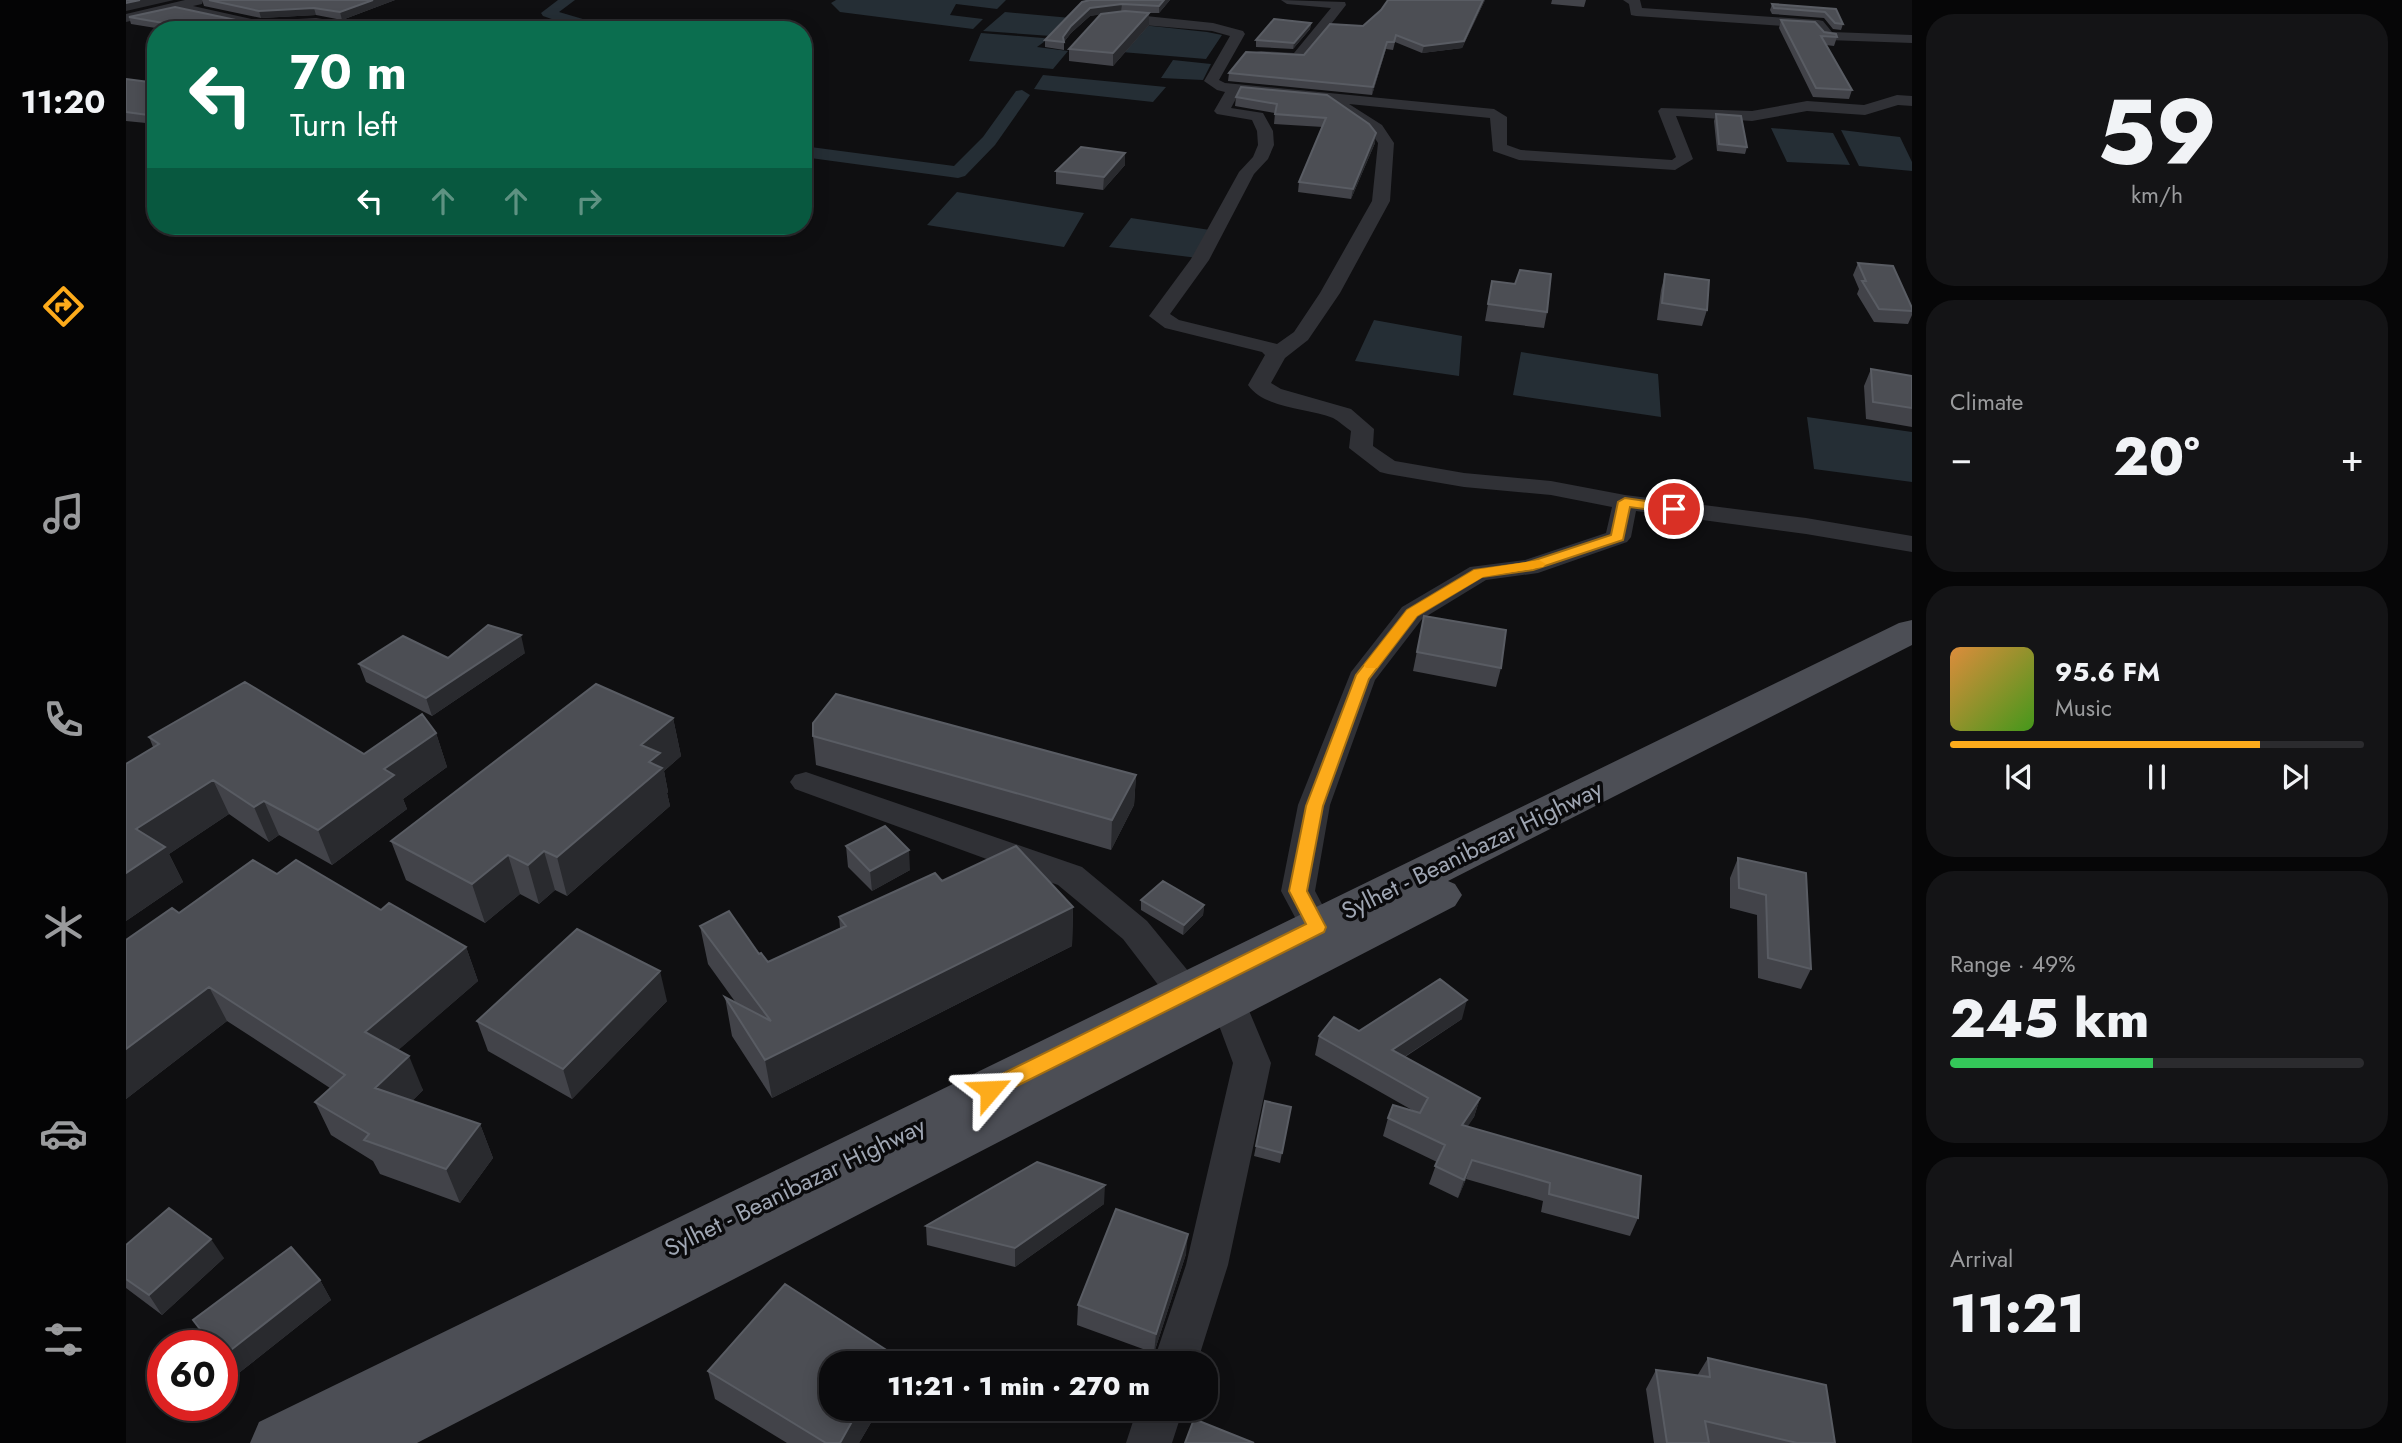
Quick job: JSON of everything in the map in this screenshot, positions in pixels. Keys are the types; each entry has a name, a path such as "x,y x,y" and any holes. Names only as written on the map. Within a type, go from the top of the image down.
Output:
{"main road":[{"name":"Sylhet - Beanibazar Highway","path":"354,1443 1207,998 1317,927 1912,631"},
{"name":"Sylhet - Beanibazar Highway","path":"280,1443 1207,998 1912,653"}],"street":[{"path":"126,18 204,0"},
{"path":"1287,0 1342,3"},
{"path":"1629,0 1635,2 1636,12 1818,24 1828,36 1912,39"},
{"path":"1226,51 1298,57 1342,3"},
{"path":"179,6 240,21"},
{"path":"1095,20 1117,17 1213,27 1238,34 1211,81 1222,87 1494,114 1499,117 1499,148 1511,154 1675,165 1685,159 1666,111 1752,116 1807,106 1865,110 1897,100 1912,101"},
{"path":"1234,88 1222,111 1258,116 1265,131 1266,145 1260,159 1247,172 1200,260 1159,316 1172,324 1269,348 1276,354"},
{"path":"1330,98 1356,112 1376,128 1386,143 1381,201 1330,293 1301,336 1276,354 1259,385 1273,394 1343,414 1363,429 1361,448 1388,467 1464,480 1551,488 1625,502 1806,526 1912,544"},
{"path":"1317,927 1298,891 1314,806 1362,678 1412,613 1479,573 1528,567 1618,537 1625,502"},
{"path":"806,782 1070,876 1135,930 1207,998 1252,1063 1207,1265 1179,1351"},
{"path":"1149,1443 1156,1421"}],"shaded area":[{"path":"836,0 1006,0 997,9 956,4 950,15 983,19 973,29 840,12 831,3"},
{"path":"1005,12 1071,18 1051,36 983,31"},
{"path":"1105,21 1222,35 1206,59 1085,49"},
{"path":"981,33 1048,39 1037,47 1068,51 1053,69 969,61"},
{"path":"1173,60 1211,64 1203,80 1161,78"},
{"path":"1043,75 1166,87 1153,102 1034,89"},
{"path":"1771,128 1833,133 1850,165 1787,162"},
{"path":"1841,130 1900,137 1912,162 1912,171 1859,166"},
{"path":"957,192 1084,213 1064,247 927,225"},
{"path":"1131,218 1210,230 1198,258 1109,247"},
{"path":"1374,320 1462,336 1459,376 1355,361"},
{"path":"1521,352 1658,374 1661,417 1513,395"},
{"path":"1807,417 1912,432 1912,482 1814,469"}],"building":[{"path":"209,0 373,0 340,12 314,8 259,11"},
{"path":"1164,0 1159,6 1122,4 1090,8 1071,26 1063,37 1064,42 1045,40 1082,2"},
{"path":"1388,0 1483,0 1464,41 1424,46 1396,35 1394,42 1387,42 1373,87 1229,73 1246,52 1304,55 1330,24 1363,26"},
{"path":"1772,4 1836,9 1843,24 1835,23 1825,12 1774,8"},
{"path":"175,7 240,21 152,21 129,17"},
{"path":"1125,11 1149,13 1113,53 1069,49 1101,14"},
{"path":"1274,19 1311,23 1294,43 1256,40"},
{"path":"1781,20 1815,22 1824,32 1836,34 1837,37 1821,36 1852,90 1816,88"},
{"path":"126,79 147,82 147,115 126,112"},
{"path":"1241,87 1327,95 1369,124 1376,133 1353,189 1299,182 1326,118 1275,114 1277,104 1236,97"},
{"path":"1716,114 1741,116 1747,147 1719,144"},
{"path":"1081,147 1125,153 1104,177 1056,171"},
{"path":"1858,263 1893,266 1912,311 1879,309 1862,281 1866,281"},
{"path":"1520,270 1551,274 1547,312 1488,304 1492,281 1515,284"},
{"path":"1665,274 1709,280 1707,310 1662,303"},
{"path":"1871,369 1912,376 1912,408 1873,402"},
{"path":"1424,616 1506,630 1501,668 1417,652"},
{"path":"488,625 521,635 426,698 359,664 403,636 448,658"},
{"path":"245,682 364,754 422,714 436,733 384,769 394,775 318,830 264,801 254,807 213,780 136,829 165,847 126,873 126,764 159,744 149,737"},
{"path":"596,684 673,718 641,745 660,753 649,762 662,768 557,857 544,851 528,865 508,855 472,884 391,841"},
{"path":"836,694 1136,775 1112,820 813,736 813,723"},
{"path":"885,826 909,850 870,871 846,846"},
{"path":"1016,846 1073,907 765,1060 725,997 771,1021 700,926 729,911 759,954 768,962 846,926 839,917 935,873 942,881"},
{"path":"1738,858 1806,873 1811,969 1768,958 1766,895 1739,888"},
{"path":"253,860 277,874 296,860 381,910 389,903 466,947 365,1032 409,1056 375,1088 480,1124 446,1169 364,1140 369,1134 315,1102 345,1075 209,987 126,1049 126,940 172,908 179,913"},
{"path":"1163,881 1204,905 1184,925 1141,900"},
{"path":"577,929 660,971 563,1069 477,1021"},
{"path":"1440,979 1467,1000 1392,1050 1480,1098 1462,1125 1641,1176 1638,1218 1549,1194 1550,1183 1472,1160 1464,1180 1435,1166 1445,1145 1388,1118 1393,1105 1420,1113 1428,1098 1319,1036 1334,1017 1359,1031"},
{"path":"1265,1101 1291,1107 1282,1153 1256,1146"},
{"path":"1037,1162 1105,1185 1015,1248 926,1226"},
{"path":"169,1208 211,1239 149,1295 126,1279 126,1245"},
{"path":"1116,1209 1188,1234 1156,1334 1078,1305"},
{"path":"291,1247 320,1280 238,1344 238,1330 201,1330 193,1320"},
{"path":"785,1284 888,1351 819,1351 819,1421 852,1421 840,1443 826,1443 708,1371"},
{"path":"1708,1358 1826,1385 1835,1443 1797,1443 1705,1421 1709,1443 1667,1443 1656,1370 1710,1377"},
{"path":"1193,1421 1199,1421 1254,1443 1185,1443"}],"waterway":[{"path":"568,0 548,13 571,21"},
{"path":"812,152 958,172 989,141 1022,95"}],"slow traffic":[{"path":"1372,665 1412,613 1479,573 1539,564"}],"route":[{"path":"990,1090 1317,927 1298,891 1314,806 1362,678 1412,613 1479,573 1528,567 1618,537 1625,502 1674,509"}]}
